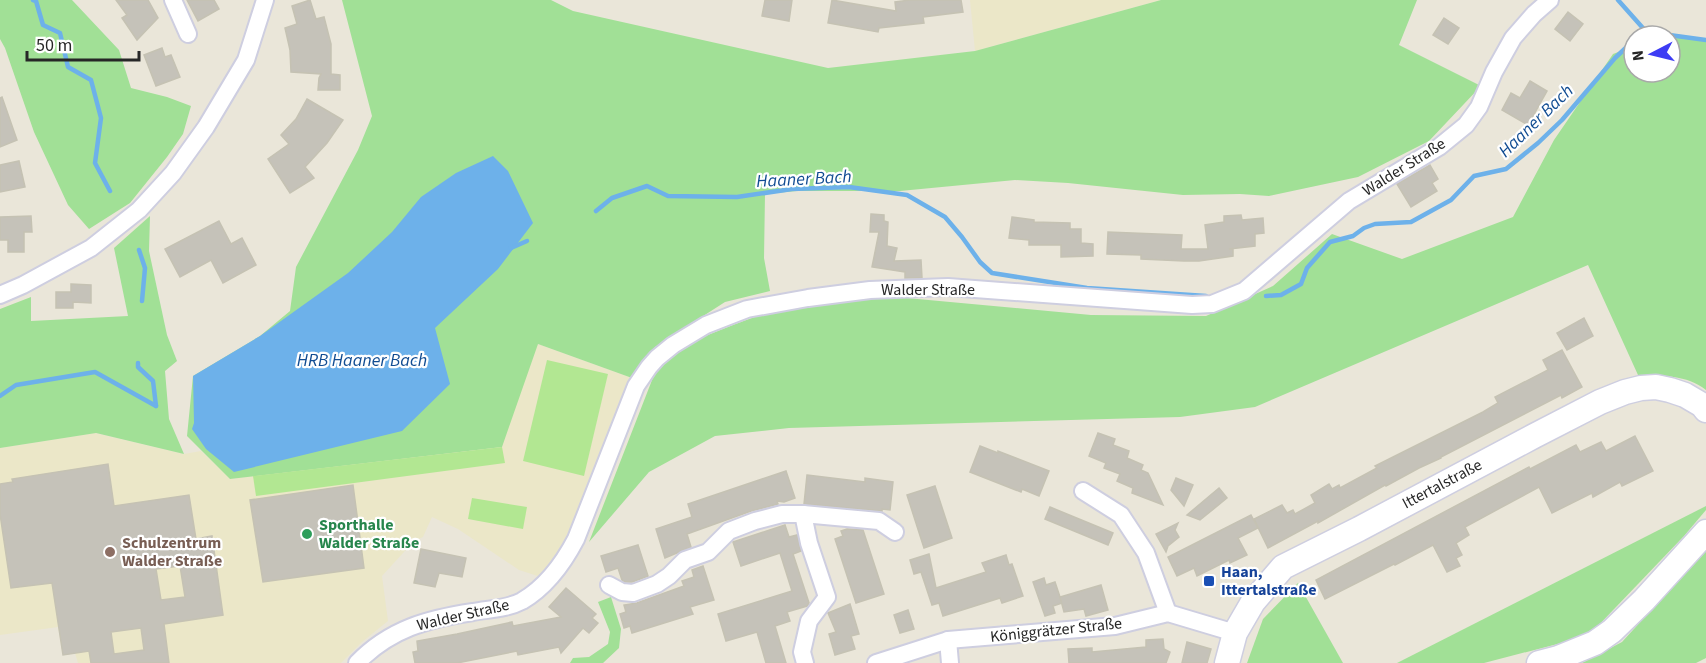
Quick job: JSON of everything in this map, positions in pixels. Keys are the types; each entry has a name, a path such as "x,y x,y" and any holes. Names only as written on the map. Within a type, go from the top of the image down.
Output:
{"main road":[{"name":"Ittertalstraße","path":"1227,663 1235,633 1253,602 1283,567 1600,402 1625,392 1656,387 1685,395 1706,410"},
{"path":"1539,663 1595,644 1612,631 1644,600 1706,532"}],"street":[{"path":"172,0 188,34"},
{"path":"0,295 91,248 139,210 173,173 206,127 246,60 265,0"},
{"name":"Walder Straße","path":"357,663 384,640 404,629 439,618 508,606 522,601 537,591 568,555 576,539 636,386 657,358 673,345 706,325 747,309 808,297 870,290 948,287 1192,305 1212,304 1244,291 1349,201 1439,147 1466,125 1479,107 1512,38 1550,0"},
{"path":"1083,491 1121,515 1146,554 1168,614"},
{"path":"609,585 622,592 633,593 657,584 685,560 708,552 729,531 782,514 879,521 895,532"},
{"path":"803,514 809,543 827,597 809,621 802,652 805,663"},
{"name":"Königgrätzer Straße","path":"876,663 948,640 1115,626 1168,614 1235,633"},
{"path":"948,640 950,663"}],"shaded area":[{"path":"970,0 1161,0 975,51"},
{"path":"538,344 632,378 572,532 544,578 519,570 458,529 432,517 423,537 414,541 382,576 388,621 341,663 78,663 75,653 63,655 58,627 0,635 0,448 95,433 184,454 201,451 231,479 253,476"}],"green space":[{"path":"0,0 72,0 119,50 131,88 191,106 183,134 130,203 89,229 68,205 34,132 0,39"},
{"path":"342,0 551,0 573,11 828,68 975,51 1161,0 1417,0 1399,45 1481,86 1429,141 1358,177 1269,196 1183,195 1015,180 900,191 797,191 765,194 764,258 770,291 725,302 655,347 632,378 538,344 502,447 230,479 187,436 193,376 260,336 290,311 296,267 358,150 372,116"},
{"path":"1682,36 1706,39 1706,390 1691,381 1682,379 1638,375 1588,265 1255,407 1180,417 789,428 715,436 649,472 589,542 654,375 666,362 693,341 768,312 849,298 885,296 1091,315 1206,316 1273,286 1332,234 1402,259 1513,217 1554,140 1613,54 1622,51 1622,84 1682,84"},
{"path":"150,216 149,251 167,335 177,361 165,371 169,419 184,454 96,433 0,448 0,309 31,297 31,321 128,316 114,248"},
{"path":"547,360 608,374 584,476 523,461"},
{"path":"502,447 505,463 256,496 253,476"},
{"path":"472,498 527,507 523,529 468,519"},
{"path":"1706,506 1706,510 1684,536 1594,630 1565,642 1484,663 1397,663"},
{"path":"1706,550 1706,658 1696,663 1582,663 1622,642"},
{"path":"1298,583 1343,663 1247,663 1263,619"},
{"path":"611,597 621,629 619,648 603,663 570,663 573,658 589,657 608,644 610,632 598,602"}],"water":[{"name":"HRB Haaner Bach","path":"493,156 508,171 533,223 498,269 435,328 450,384 402,431 234,472 206,449 192,429 194,423 193,376 260,336 348,273 392,232 421,197 456,173"}],"building":[{"path":"116,0 148,0 158,18 137,40 122,18 127,15"},
{"path":"187,0 214,0 219,9 198,21"},
{"path":"310,0 316,19 324,17 331,44 331,74 340,75 340,90 318,90 321,74 291,72 290,50 285,28 297,24 292,6"},
{"path":"765,0 792,0 789,21 762,16"},
{"path":"832,0 896,11 895,2 961,0 963,12 923,17 924,23 879,28 878,32 828,23"},
{"path":"1568,12 1583,24 1570,41 1555,29"},
{"path":"1444,18 1459,28 1448,44 1433,35"},
{"path":"162,48 165,57 171,55 180,77 156,86 144,55"},
{"path":"1530,81 1547,91 1528,125 1502,110 1511,93 1520,98"},
{"path":"2,97 17,140 0,147 0,98"},
{"path":"307,99 343,120 327,143 305,167 314,178 290,193 268,159 289,144 281,135 296,119"},
{"path":"19,161 25,187 0,192 0,165"},
{"path":"1430,165 1438,179 1432,183 1437,191 1411,207 1397,184"},
{"path":"871,214 884,215 884,221 888,222 887,246 897,248 894,261 921,260 922,278 905,278 905,272 872,267 879,232 870,232"},
{"path":"1241,215 1242,220 1263,218 1264,233 1255,234 1255,246 1229,249 1233,249 1233,256 1184,261 1141,259 1141,255 1107,254 1108,232 1182,235 1181,249 1208,249 1205,225 1224,222 1224,216"},
{"path":"31,216 32,232 24,232 24,252 8,252 8,240 0,240 0,217"},
{"path":"1012,217 1034,220 1034,222 1070,223 1070,229 1081,229 1081,243 1093,244 1093,256 1061,257 1061,245 1029,245 1029,240 1009,238"},
{"path":"219,221 231,244 242,238 256,265 223,283 211,260 180,277 165,249"},
{"path":"71,284 91,285 91,303 73,302 73,308 56,308 56,292 71,292"},
{"path":"1584,318 1593,336 1567,350 1557,333"},
{"path":"1562,350 1582,387 1562,398 1561,395 1385,485 1268,548 1254,519 1282,505 1287,513 1293,510 1295,514 1315,503 1311,495 1329,484 1332,489 1339,485 1340,488 1377,468 1375,466 1483,412 1498,403 1495,397 1548,370 1543,360"},
{"path":"1098,433 1115,439 1113,445 1129,451 1127,458 1143,465 1141,470 1148,473 1163,505 1132,493 1133,488 1117,481 1120,474 1104,468 1106,463 1089,456"},
{"path":"1635,436 1653,471 1622,486 1620,482 1593,497 1592,493 1552,513 1539,487 1465,527 1469,535 1456,543 1462,555 1456,558 1460,566 1447,572 1433,545 1325,599 1316,580 1529,467 1530,469 1576,445 1580,452 1601,442 1606,451"},
{"path":"980,446 1049,471 1039,496 1022,489 1021,492 970,472"},
{"name":"Schulzentrum Walder Straße","path":"108,464 114,506 189,495 196,539 212,536 223,615 164,624 169,663 91,663 89,651 63,655 52,583 11,588 0,514 0,484 13,482 12,479","holes":["180,566 185,597 161,600 156,569","141,628 144,650 114,654 111,632"]},
{"path":"786,471 795,498 784,502 777,501 778,504 751,511 687,534 691,547 665,558 656,529 692,517 688,504"},
{"path":"807,475 865,482 865,478 893,482 890,510 804,504"},
{"path":"1176,478 1193,485 1184,506 1171,490"},
{"name":"Sporthalle Walder Straße","path":"353,485 364,568 263,582 250,500"},
{"path":"935,486 952,538 924,548 907,495"},
{"path":"1219,488 1227,498 1200,520 1187,515"},
{"path":"1050,507 1113,533 1108,545 1045,519"},
{"path":"1251,515 1258,528 1238,538 1247,555 1230,563 1229,560 1197,576 1194,568 1177,576 1168,557"},
{"path":"1178,523 1175,530 1179,537 1168,546 1166,552 1156,534"},
{"path":"785,525 789,537 797,535 801,551 793,554 809,603 807,606 787,612 790,621 775,626 786,663 766,663 757,632 726,641 718,614 792,591 780,553 741,566 733,542"},
{"path":"863,530 884,594 856,603 835,539 843,536 841,531"},
{"path":"638,545 648,576 625,582 618,568 606,572 601,556"},
{"path":"421,549 466,558 462,577 439,573 435,587 414,583"},
{"path":"929,554 936,588 986,572 982,563 1006,555 1009,565 1012,564 1023,596 1002,603 1000,598 943,616 939,603 932,605 921,572 914,574 910,560"},
{"path":"703,566 714,600 690,607 693,614 632,633 630,626 624,628 620,614 626,612 624,605 637,603 684,586 682,581 694,577 692,570"},
{"path":"1044,578 1046,585 1055,582 1062,603 1053,606 1055,613 1045,616 1033,582"},
{"path":"1101,585 1108,610 1086,616 1084,609 1064,612 1060,597"},
{"path":"566,588 596,614 592,618 598,623 589,633 583,628 561,653 559,647 518,655 517,651 457,663 415,663 413,652 418,651 417,641 512,622 513,626 561,617 549,607"},
{"path":"850,604 859,634 851,636 855,649 835,655 829,634 836,632 828,613"},
{"path":"908,610 914,629 900,633 894,615"},
{"path":"1163,639 1164,649 1170,652 1166,663 1069,663 1068,649 1092,648 1092,652 1146,647 1146,640"},
{"path":"1187,642 1211,649 1207,663 1182,663"}],"waterway":[{"path":"33,0 36,1 43,25 60,33 68,67 91,80 101,118 95,163 110,191"},
{"path":"1618,0 1639,24"},
{"name":"Haaner Bach","path":"1682,37 1706,40"},
{"name":"Haaner Bach","path":"1266,296 1281,295 1301,284 1307,268 1330,242 1353,236 1375,224 1411,222 1451,200 1474,176 1506,169 1562,120 1622,51"},
{"name":"Haaner Bach","path":"596,211 612,198 647,186 668,196 737,197 792,189 849,187 907,195 945,217 980,262 992,273 1087,288 1206,296"},
{"name":"Haaner Bach","path":"511,248 527,241"},
{"path":"139,250 145,268 142,301"},
{"path":"138,363 138,367 153,381 156,406"},
{"name":"Haaner Bach","path":"0,396 16,385 95,372 156,406"}],"place":[{"name":"Sporthalle Walder Straße","path":"307,534"},
{"name":"Schulzentrum Walder Straße","path":"110,552"},
{"name":"Haan, Ittertalstraße","path":"1209,581"}]}
